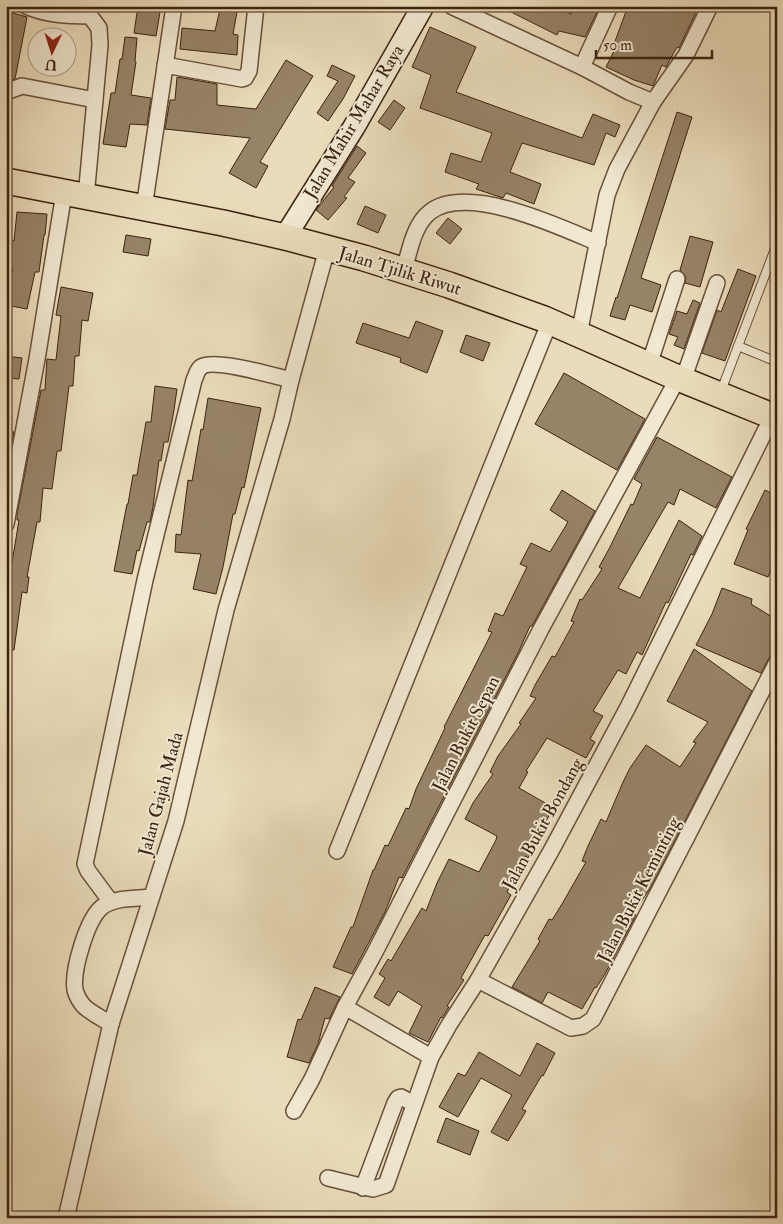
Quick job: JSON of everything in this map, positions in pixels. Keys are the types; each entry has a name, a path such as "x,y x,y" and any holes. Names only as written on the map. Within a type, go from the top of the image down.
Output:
{"highway":[{"name":"Jalan Tjilik Riwut","path":"6,181 285,237 364,258 449,285 550,321 774,420"}],"main road":[{"name":"Jalan Mahir Mahar Raya","path":"285,237 354,128 423,6"}],"street":[{"path":"6,524 37,360 95,100 100,45 99,28 91,11 54,15 36,11 26,6"},
{"path":"144,208 174,6"},
{"path":"165,64 242,79 245,78 249,72 256,6"},
{"path":"451,6 582,66 629,92 653,102"},
{"path":"582,66 610,6"},
{"path":"579,334 607,195 612,179 653,102 686,55 710,6"},
{"path":"6,92 22,86 95,100"},
{"path":"404,271 416,230 430,212 448,204 470,202 538,218 598,244"},
{"name":"Jalan Gajah Mada","path":"66,1218 111,1024 176,821 226,610 282,419 327,249"},
{"path":"649,365 677,278"},
{"name":"Jalan Bukit Sepan","path":"294,1111 312,1079 345,1007 541,629 681,379 717,284"},
{"path":"337,851 550,321"},
{"path":"110,902 85,864 145,580 194,380 199,368 203,365 211,364 256,371 291,380"},
{"name":"Jalan Bukit Bondang","path":"328,1178 363,1188 373,1189 386,1185 431,1057 478,980 551,851 628,707 774,420"},
{"name":"Jalan Bukit Keminting","path":"478,980 571,1028 583,1026 594,1019 777,662"},
{"path":"111,1024 83,1006 76,992 74,976 81,946 94,916 102,907 110,902 151,897"},
{"path":"345,1007 431,1057"},
{"path":"363,1188 398,1098 401,1097 414,1104"}],"lane":[{"path":"719,395 776,246"},
{"path":"738,346 777,362"}],"building":[{"path":"138,6 161,6 156,36 134,33"},
{"path":"499,6 555,6 571,14 573,6 600,6 585,37 559,31 557,35"},
{"path":"628,6 699,6 679,48 677,47 666,67 662,65 653,86 634,80 606,67 617,45 614,44"},
{"path":"220,9 237,12 233,34 238,35 237,55 180,49 182,28 215,31"},
{"path":"9,12 27,17 15,79 6,82 6,26"},
{"path":"430,27 476,47 456,92 582,138 593,114 620,125 615,137 606,133 594,165 522,143 510,172 541,184 534,204 506,193 503,198 476,189 479,184 445,172 451,153 481,162 492,133 420,108 431,75 412,67"},
{"path":"125,37 137,38 136,62 131,95 151,98 147,125 130,124 126,147 103,144 111,93 115,93"},
{"path":"286,60 313,76 260,162 268,166 256,188 229,173 250,138 165,129 170,100 175,100 177,77 217,84 217,105 256,109"},
{"path":"332,65 355,76 343,99 328,121 317,113 338,81 327,76"},
{"path":"394,100 405,108 390,130 378,122"},
{"path":"677,112 692,117 641,278 661,285 652,312 630,305 625,320 610,316 617,298"},
{"path":"357,146 366,153 348,178 355,182 344,197 347,198 328,220 316,210 334,187 332,186"},
{"path":"365,206 386,215 378,233 357,224"},
{"path":"17,212 47,214 39,272 35,272 27,309 6,305 13,268 8,268 12,240 14,241"},
{"path":"448,218 462,229 450,244 436,233"},
{"path":"126,235 151,239 148,256 123,252"},
{"path":"690,236 713,242 700,287 685,283 686,277 680,270"},
{"path":"738,269 756,276 725,361 702,353 717,310 721,312"},
{"path":"61,287 93,293 88,321 82,320 79,356 75,356 73,386 69,386 61,451 57,451 52,489 43,488 40,522 37,522 27,577 29,577 27,593 22,592 14,650 6,650 6,575 10,575 19,520 17,520 17,514 41,390 45,390 47,359 56,360 61,316 56,315"},
{"path":"693,300 700,303 684,349 674,345 678,337 669,334 677,311 687,314"},
{"path":"416,321 443,331 427,373 400,362 401,358 356,343 363,323 409,338"},
{"path":"466,335 490,343 483,361 460,352"},
{"path":"6,356 22,358 19,379 6,378"},
{"path":"564,373 645,419 617,470 535,424"},
{"path":"155,386 177,389 168,442 164,442 161,461 159,460 150,522 147,522 139,551 137,550 132,574 114,571 133,475 137,475 146,422 151,422"},
{"path":"208,398 261,408 244,488 242,487 235,514 233,514 216,594 193,589 201,554 175,552 176,534 181,535 188,480 192,481"},
{"path":"6,431 14,432 6,472"},
{"path":"657,437 732,477 716,508 680,489 674,505 668,502 618,588 640,598 679,520 702,536 693,555 691,554 668,603 666,602 642,655 637,652 626,674 618,670 593,711 603,716 590,739 595,742 586,758 547,738 526,771 528,772 519,788 554,808 538,834 541,835 528,858 525,856 507,892 511,895 488,936 485,935 461,978 464,980 447,1006 449,1007 441,1017 428,1042 409,1033 422,1006 398,991 389,1006 374,997 385,978 379,974 388,959 391,961 422,908 426,911 449,859 479,872 496,840 497,836 465,819 473,803 493,774 490,772 498,756 521,724 519,723 536,698 530,696 552,656 555,657 574,622 571,621 580,599 582,600 602,569 599,567 631,504 633,505 642,484 634,479"},
{"path":"562,490 595,511 532,626 530,626 519,651 402,878 399,877 385,912 352,974 333,967 351,927 353,927 373,870 385,845 388,846 406,808 409,809 444,727 492,632 488,631 495,613 503,616 527,567 520,564 531,543 550,552 568,522 550,510"},
{"path":"765,490 777,496 777,557 768,577 734,564 748,530 746,529"},
{"path":"722,588 752,599 751,604 777,620 777,647 761,673 696,645 712,614"},
{"path":"694,649 752,691 651,887 633,914 636,915 605,974 582,1009 548,992 542,1003 512,987 540,941 538,939 549,919 552,920 586,862 582,861 588,846 601,819 606,822 630,768 646,745 680,767 696,743 693,742 708,722 667,701"},
{"path":"315,987 340,997 329,1019 325,1018 318,1044 309,1063 287,1057 298,1019 301,1020"},
{"path":"537,1043 555,1053 522,1109 526,1111 508,1141 491,1132 512,1095 481,1078 458,1117 439,1107 458,1073 465,1076 479,1052 520,1076"},
{"path":"446,1118 479,1131 470,1155 437,1142"}]}
